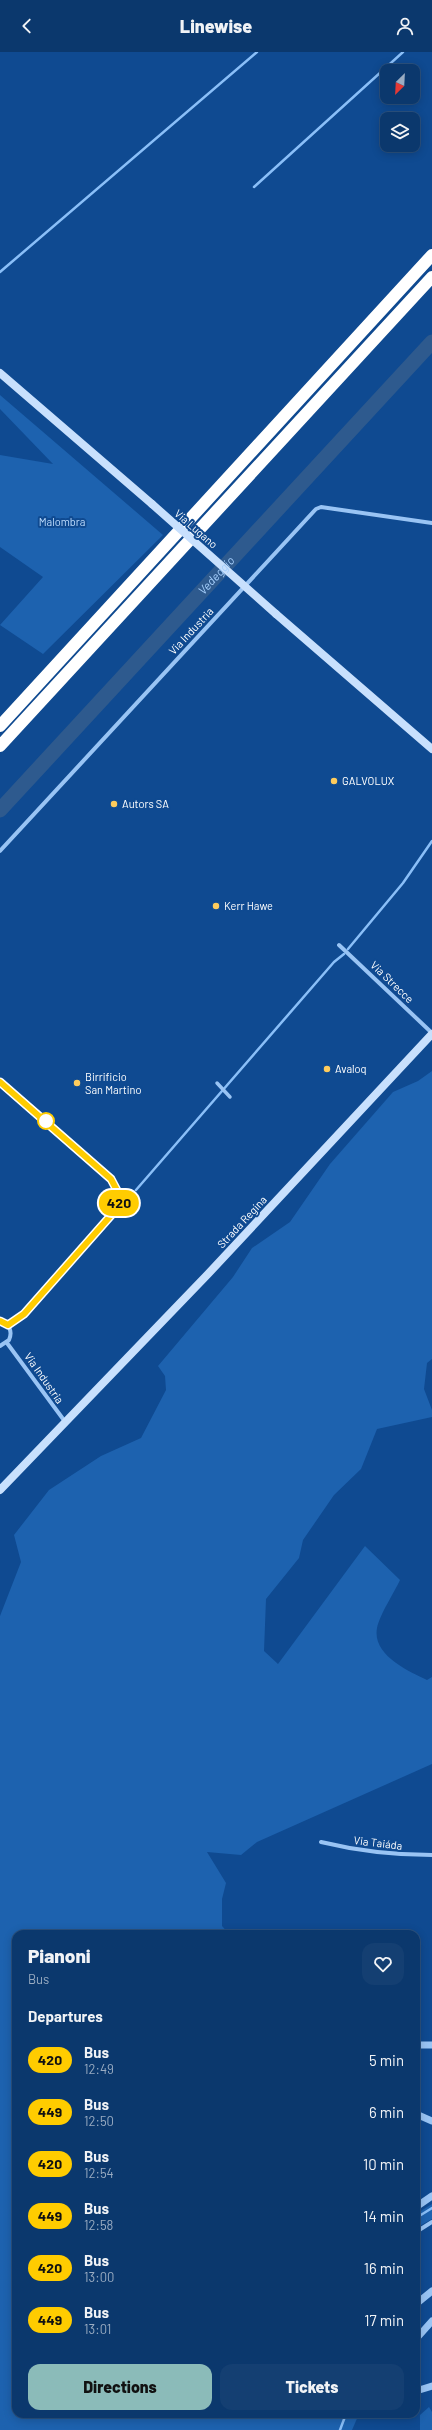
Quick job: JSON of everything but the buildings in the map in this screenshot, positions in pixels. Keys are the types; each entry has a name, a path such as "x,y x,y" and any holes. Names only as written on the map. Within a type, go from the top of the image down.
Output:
{"highway":[{"path":"0,726 432,255"},
{"path":"0,746 432,277"}],"main road":[{"name":"Via Lugano","path":"0,373 432,749"},
{"name":"Strada Regina","path":"0,1490 66,1424 432,1033"}],"street":[{"name":"Via Industria","path":"0,851 316,509 321,507 432,523"},
{"name":"Via Strecce","path":"340,945 432,1033"},
{"path":"0,1082 111,1179 120,1196 114,1212 24,1314 8,1325"},
{"path":"216,1083 229,1096"},
{"path":"0,1321 8,1325 11,1332 7,1343 0,1346"},
{"name":"Via Industria","path":"7,1343 66,1424"},
{"name":"Via Taiáda","path":"322,1842 348,1848 404,1855 432,1855"},
{"path":"420,2045 432,2045"},
{"path":"420,2116 432,2121"},
{"path":"420,2204 432,2196"},
{"path":"420,2230 432,2222"},
{"path":"420,2301 432,2292"},
{"path":"420,2334 432,2321"},
{"path":"420,2390 432,2386"}],"green space":[{"name":"Malombra","path":"0,395 163,535 43,654 0,625 43,577 0,547 0,455 53,464 0,409"},
{"path":"432,1071 432,1359 427,1363 424,1389 432,1410 432,1417 377,1429 361,1469 334,1495 303,1540 299,1558 266,1599 264,1651 278,1664 365,1546 400,1580 384,1610 377,1628 377,1638 380,1646 393,1661 410,1672 427,1680 432,1677 432,1764 257,1842 241,1855 207,1852 226,1883 222,1899 222,1926 226,1930 12,1930 12,2418 357,2418 352,2430 0,2430 0,1616 21,1562 14,1535 49,1490 101,1456 141,1438 166,1390 165,1376 158,1366 233,1277 252,1248 290,1222 330,1164 393,1092 418,1081"},
{"path":"432,2204 432,2219 420,2226 420,2212"},
{"path":"429,2407 432,2412 432,2430 420,2430 420,2415"}],"waterway":[{"path":"0,272 257,52"},
{"path":"254,187 403,52"},
{"name":"Vedeggio","path":"0,810 432,342"},
{"path":"348,949 403,883 432,841"},
{"path":"136,1190 334,962 344,954"},
{"path":"420,2216 432,2208"},
{"path":"340,2430 344,2418"}],"bus line":[{"name":"420","path":"0,1082 115,1182 120,1196 120,1201 114,1212 24,1314 8,1325 0,1321"}],"place":[{"name":"GALVOLUX","path":"334,781"},
{"name":"Autors SA","path":"114,804"},
{"name":"Kerr Hawe","path":"216,906"},
{"name":"Avaloq","path":"327,1069"},
{"name":"Birrificio San Martino","path":"77,1083"}]}
